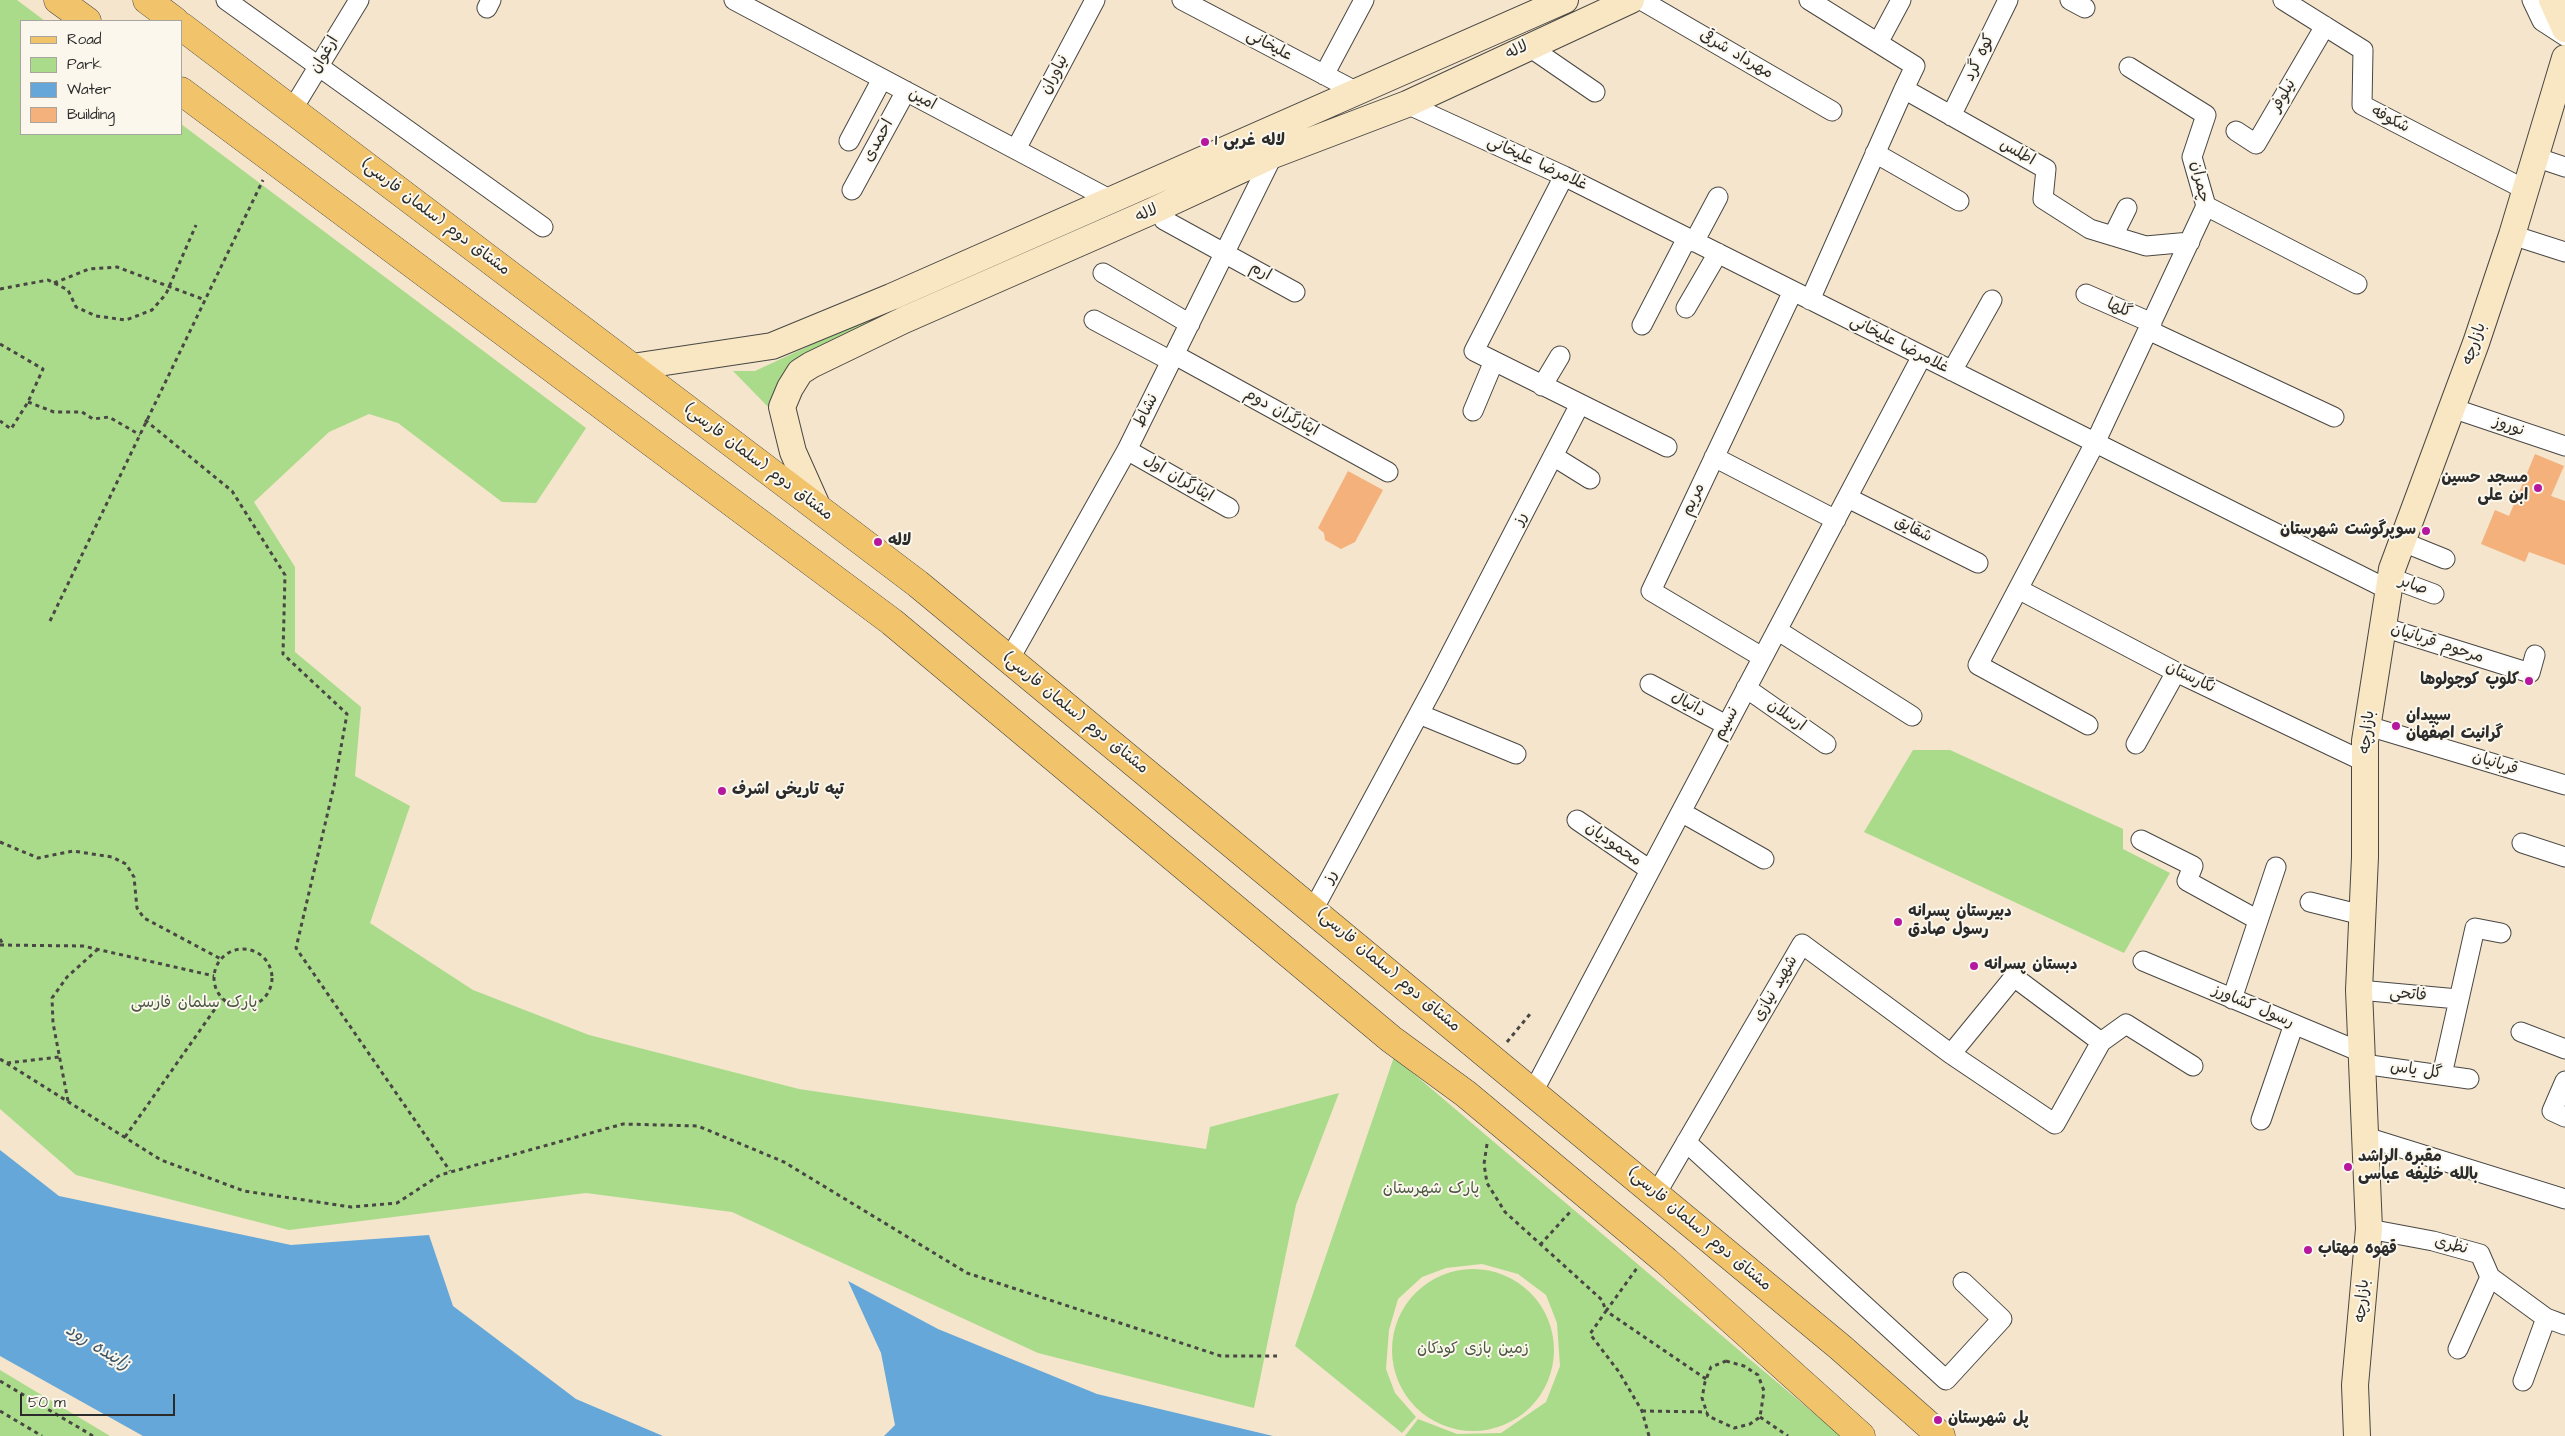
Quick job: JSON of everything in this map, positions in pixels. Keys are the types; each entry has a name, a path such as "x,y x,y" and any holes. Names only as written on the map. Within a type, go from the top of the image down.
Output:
{"main road":[{"path":"58,0 86,20"},
{"path":"147,0 174,20"},
{"name":"لاله","path":"632,367 772,346 891,297 1565,0"},
{"name":"لاله","path":"818,508 793,452 784,422 782,407 790,388 800,372 811,364 904,320 1087,241 1272,155 1407,104 1528,46 1631,0"},
{"path":"2552,0 2565,29"},
{"name":"مشتاق دوم (سلمان فارسی)","path":"182,27 918,584 1840,1347 1941,1436"},
{"path":"1482,37 1496,61"},
{"name":"بازارچه","path":"2357,1436 2355,1385 2369,1229 2359,990 2365,762 2368,726 2390,584 2403,542 2512,235 2524,189 2565,58"},
{"path":"182,92 892,622 1391,1039 1466,1094 1658,1255 1861,1436"},
{"path":"891,297 904,320"}],"street":[{"path":"226,0 543,227"},
{"name":"ارغوان","path":"292,110 359,0"},
{"name":"امین","path":"734,0 1110,200"},
{"name":"نیاوران","path":"1016,149 1096,0"},
{"name":"علیخانی","path":"1182,0 1357,92"},
{"path":"1324,75 1364,0"},
{"name":"مهرداد شرقی","path":"1641,0 1832,111"},
{"path":"1801,296 1875,153 1915,66 1809,0"},
{"path":"1878,43 1901,0"},
{"name":"کوه گرد","path":"1951,116 2008,0"},
{"name":"شکوفه","path":"2283,0 2363,50 2362,105 2524,189"},
{"path":"2532,0 2542,20 2565,36"},
{"name":"نیلوفر","path":"2236,131 2256,144 2324,26"},
{"path":"1528,46 1595,92"},
{"name":"چمران","path":"2096,443 2206,206 2192,157 2206,114 2129,67"},
{"path":"848,141 882,79"},
{"name":"اطلس","path":"1904,89 2046,169 2043,198 2090,229 2146,246 2190,242"},
{"name":"احمدی","path":"852,190 906,91"},
{"name":"غلامرضا علیخانی","path":"1407,104 1564,176 2096,443 2390,584"},
{"path":"1875,153 1959,201"},
{"name":"نشاط","path":"1009,660 1127,450 1272,155"},
{"path":"2535,157 2565,167"},
{"path":"1564,176 1474,352 1666,446"},
{"path":"1642,325 1718,197"},
{"path":"2206,206 2357,284"},
{"path":"2113,236 2127,208"},
{"name":"ارم","path":"1164,220 1295,292"},
{"path":"2512,235 2565,252"},
{"path":"1686,308 1718,253"},
{"path":"1103,273 1190,324"},
{"name":"گلها","path":"2086,294 2150,327"},
{"name":"مریم","path":"1762,657 1651,591 1714,457 1801,296"},
{"path":"1952,371 1992,300"},
{"name":"ایثارگران دوم","path":"1094,320 1173,358 1388,472"},
{"path":"2150,327 2334,416"},
{"path":"1542,386 1560,356"},
{"name":"نسیم","path":"1533,1092 1922,356"},
{"path":"1473,411 1494,362"},
{"name":"رز","path":"1313,910 1419,714 1580,404"},
{"name":"نوروز","path":"2452,408 2565,446"},
{"path":"2088,726 1978,665 2096,443"},
{"name":"ایثارگران اول","path":"1127,450 1229,508"},
{"path":"1553,456 1590,478"},
{"path":"1714,457 1836,520"},
{"name":"شقایق","path":"1848,498 1978,562"},
{"path":"2403,542 2446,559"},
{"name":"صابر","path":"2390,584 2434,594"},
{"name":"نگارستان","path":"2018,589 2176,672 2365,762"},
{"name":"مرحوم قربانیان","path":"2383,627 2530,673 2536,655"},
{"path":"1777,630 1912,716"},
{"path":"2136,744 2176,672"},
{"name":"دانیال","path":"1650,684 1726,725"},
{"name":"ارسلان","path":"1746,688 1826,744"},
{"path":"1419,714 1516,754"},
{"name":"قربانیان","path":"2368,726 2565,785"},
{"path":"1681,812 1764,859"},
{"name":"محمودیان","path":"1577,820 1650,870"},
{"path":"2141,840 2193,866 2187,881 2258,920"},
{"path":"2522,843 2565,857"},
{"path":"2232,998 2276,867"},
{"path":"2310,902 2362,915"},
{"path":"2442,1075 2475,928 2500,934"},
{"name":"شهید نیازی","path":"1656,1194 1802,944 1951,1054 2055,1124 2101,1042"},
{"name":"رسول کشاورز","path":"2143,961 2294,1024 2363,1059"},
{"path":"1951,1054 2014,977 2101,1042 2126,1024 2193,1066"},
{"name":"فاتحی","path":"2359,990 2458,999"},
{"path":"2261,1120 2294,1024"},
{"path":"2521,1032 2565,1049"},
{"name":"گل یاس","path":"2363,1059 2469,1080"},
{"path":"2565,1081 2552,1112 2565,1117"},
{"path":"2366,1137 2565,1199"},
{"path":"1686,1142 1946,1380 2002,1319 1963,1282"},
{"name":"نظری","path":"2369,1229 2480,1254 2490,1277"},
{"path":"2458,1349 2490,1277 2546,1318 2565,1325"},
{"path":"2523,1381 2546,1318"}],"path":[{"path":"50,621 140,435 145,420 273,159"},
{"path":"0,289 48,280 68,290 76,307 96,316 126,320 152,310 170,287 196,225"},
{"path":"54,283 89,270 116,267 205,300"},
{"path":"0,344 43,369 28,402 11,429 0,421"},
{"path":"28,402 54,412 82,412 93,419 109,417 140,435"},
{"path":"145,420 232,491 285,575 283,654 347,714 334,786 296,948 450,1171"},
{"path":"0,842 38,858 73,851 112,857 126,864 134,877 137,908 144,918 220,959"},
{"path":"0,939 2,944 83,946 214,976"},
{"path":"244,948 257,951 268,960 273,972 272,986 266,997 256,1005 242,1008 229,1004 222,998 214,984 214,976 214,970 220,959 231,951 244,948"},
{"path":"68,1102 53,1023 52,998 67,977 98,949"},
{"path":"125,1137 222,998"},
{"path":"6,1063 59,1057"},
{"path":"0,1059 161,1160 244,1191 351,1206 397,1203 440,1174 623,1124 698,1126 784,1162 967,1273 1221,1356 1277,1356"},
{"path":"1488,1136 1484,1164 1487,1184 1505,1212 1540,1246 1602,1300 1606,1311 1706,1379"},
{"path":"1540,1246 1572,1210"},
{"path":"1637,1268 1590,1334 1619,1372 1642,1411 1649,1436"},
{"path":"1726,1361 1744,1366 1758,1375 1764,1391 1760,1417 1750,1424 1734,1428 1708,1416 1707,1412 1702,1398 1711,1367 1726,1361"},
{"path":"0,1381 92,1436"},
{"path":"0,1411 42,1436"},
{"path":"1642,1411 1707,1412"},
{"path":"1760,1417 1788,1436"}],"green space":[{"name":"پارک سلمان فارسی","path":"0,0 17,0 44,20 20,20 20,135 182,135 182,125 586,428 536,503 502,502 398,423 369,414 329,432 254,502 295,567 295,652 361,707 355,776 410,806 370,923 473,990 589,1035 799,1089 1206,1149 1210,1127 1339,1093 1296,1205 1254,1408 1038,1353 732,1212 586,1193 289,1230 76,1175 0,1109"},
{"path":"884,311 878,321 844,337 776,415 733,371 755,371"},
{"path":"1913,750 1950,750 2123,829 2123,849 2170,873 2124,953 1864,832"},
{"name":"پارک شهرستان","path":"1394,1057 1841,1436 1405,1436 1418,1419 1457,1434 1501,1433 1546,1402 1560,1366 1557,1323 1546,1295 1518,1274 1482,1264 1446,1268 1422,1277 1398,1299 1389,1330 1386,1369 1395,1393 1416,1417 1402,1433 1295,1346"},
{"name":"زمین بازی کودکان","path":"1465,1269 1481,1269 1504,1275 1524,1287 1536,1299 1548,1319 1554,1342 1554,1358 1548,1381 1536,1401 1524,1413 1504,1425 1481,1431 1465,1431 1442,1425 1422,1413 1410,1401 1398,1381 1392,1358 1392,1342 1398,1319 1410,1299 1422,1287 1442,1275"},
{"path":"0,1370 110,1436 0,1436"}],"water":[{"name":"زاینده رود","path":"0,1150 59,1196 291,1245 429,1235 453,1306 576,1399 663,1436 143,1436 0,1356"},
{"path":"848,1281 938,1329 1097,1394 1273,1436 884,1436 895,1425 881,1353"}],"building":[{"name":"مسجد حسین ابن علی","path":"2535,454 2564,466 2551,496 2565,501 2565,565 2529,552 2525,562 2481,544 2495,510 2509,516"},
{"path":"1348,471 1383,490 1355,542 1341,549 1325,540 1324,533 1318,528"}],"place":[{"name":"لاله غربی 1","path":"1205,142"},
{"name":"مسجد حسین ابن علی","path":"2538,488"},
{"name":"سوپرگوشت شهرستان","path":"2426,531"},
{"name":"لاله","path":"878,542"},
{"name":"کلوپ کوچولوها","path":"2529,681"},
{"name":"سپیدان گرانیت اصفهان","path":"2396,726"},
{"name":"تپه تاریخی اشرف","path":"722,791"},
{"name":"دبیرستان پسرانه رسول صادق","path":"1898,922"},
{"name":"دبستان پسرانه","path":"1974,966"},
{"name":"مقبره الراشد بالله خلیفه عباسی","path":"2348,1167"},
{"name":"قهوه مهتاب","path":"2308,1250"},
{"name":"پل شهرستان","path":"1938,1420"}]}
